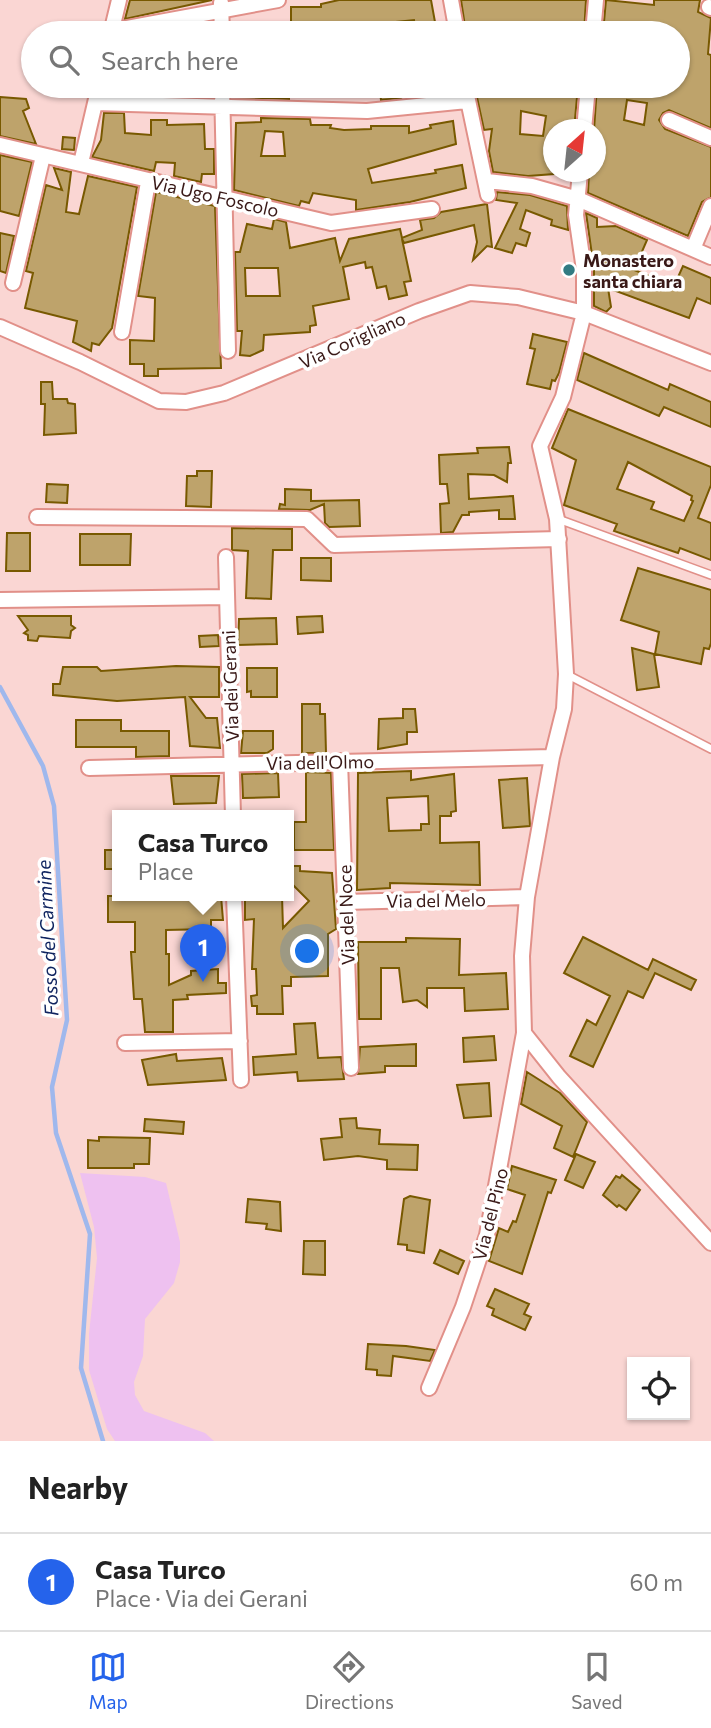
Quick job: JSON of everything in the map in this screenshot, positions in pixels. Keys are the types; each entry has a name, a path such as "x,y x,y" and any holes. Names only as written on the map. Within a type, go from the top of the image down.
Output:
{"street":[{"path":"114,21 119,0"},
{"path":"156,21 221,5 278,0"},
{"path":"452,0 455,21"},
{"path":"594,21 596,0"},
{"path":"81,163 96,98"},
{"path":"223,98 228,351"},
{"path":"467,98 487,188 532,186 578,199 711,257"},
{"path":"585,119 587,98"},
{"path":"95,103 367,111 467,101"},
{"path":"669,120 711,138"},
{"name":"Via Ugo Foscolo","path":"0,145 331,223 432,209"},
{"path":"13,283 43,156"},
{"path":"122,332 148,182"},
{"name":"Via del Pino","path":"429,1388 463,1307 487,1235 524,1033 522,956 527,897 552,757 564,709 566,674 557,519 540,446 563,397 584,313 584,270 576,215 579,182"},
{"path":"693,249 711,206"},
{"name":"Via Corigliano","path":"0,327 159,401 186,402 236,388 419,311 470,293 519,297 584,313 711,363"},
{"path":"37,517 307,519 334,545 559,539"},
{"name":"Via dei Gerani","path":"226,557 233,810"},
{"path":"0,600 227,597"},
{"name":"Via dell'Olmo","path":"89,768 552,757"},
{"name":"Via del Noce","path":"340,761 351,1068"},
{"name":"Via del Melo","path":"345,902 527,897"},
{"path":"234,901 241,1080"},
{"path":"524,1033 559,1077 711,1243"},
{"path":"125,1043 240,1041"}],"lane":[{"path":"557,519 711,575"},
{"path":"566,674 711,749"}],"shaded area":[{"path":"80,1173 145,1177 166,1183 180,1242 180,1262 174,1283 145,1319 143,1356 134,1382 135,1395 144,1411 205,1433 214,1441 115,1441 107,1429 89,1370 89,1334 97,1258 94,1227"}],"building":[{"path":"130,0 212,0 125,19"},
{"path":"339,0 431,0 435,21 291,21 291,7 321,7 321,4"},
{"path":"461,0 586,0 585,21 464,21"},
{"path":"606,0 654,5 654,0 700,0 698,12 711,18 708,54 711,55 711,128 669,110 663,113 659,120 665,129 711,147 711,197 702,202 688,236 588,193 589,182 606,182 606,119 595,119 596,98 690,98 690,21 604,21","holes":["627,100 647,103 644,125 624,120"]},
{"path":"0,97 26,99 29,108 23,111 36,144 0,136"},
{"path":"477,98 577,98 575,119 546,119 546,116 521,111 520,134 543,136 543,175 493,172 489,151 492,129 484,130"},
{"path":"104,113 124,113 125,133 151,135 151,120 167,120 167,125 204,124 205,149 214,149 214,174 202,174 201,182 174,176 175,163 156,162 154,171 92,157 101,140"},
{"path":"261,118 310,119 311,125 331,125 330,128 344,130 371,129 371,126 409,126 409,133 431,128 430,125 453,121 456,144 368,169 372,183 436,173 435,170 462,165 466,188 410,202 356,210 356,200 313,193 309,203 301,201 299,206 234,190 236,123 261,122","holes":["265,131 283,132 285,156 261,156"]},
{"path":"63,137 75,138 74,150 62,149"},
{"path":"0,155 32,162 19,216 0,211"},
{"path":"54,168 71,172 66,212 79,214 88,176 137,187 112,328 99,345 92,343 91,351 73,342 77,321 25,308 33,273 26,271 46,185 62,190"},
{"path":"156,192 215,206 221,368 158,369 158,376 144,376 144,364 130,364 130,340 154,341 155,298 138,296"},
{"path":"497,192 530,195 567,206 568,230 551,225 552,220 526,210 520,229 530,233 526,246 516,243 512,253 495,248 517,203 496,200"},
{"path":"487,204 492,247 487,246 473,260 477,242 474,225 404,243 402,239 411,281 404,282 407,295 389,299 386,286 377,288 372,267 366,268 365,262 343,267 349,299 313,306 316,325 310,326 310,332 264,335 263,350 250,356 240,355 242,331 237,331 235,252 240,252 247,224 272,229 274,219 286,222 290,248 335,238 340,261 349,239 400,229 402,238 422,230 420,220 434,218 441,212","holes":["245,268 278,268 280,296 246,296"]},
{"path":"586,213 597,218 597,227 616,226 647,240 634,270 674,286 683,266 711,278 711,304 697,298 689,318 608,288 611,307 606,312 594,306 594,269"},
{"path":"0,233 14,236 6,273 0,271"},
{"path":"533,334 567,342 559,373 555,381 552,380 550,389 527,384 535,349 530,348"},
{"path":"584,353 668,390 670,384 711,402 711,427 664,407 659,416 577,380"},
{"path":"41,382 52,382 53,399 67,399 68,403 75,404 76,433 44,435 45,404 41,404"},
{"path":"568,409 711,467 711,485 698,518 711,523 711,560 680,548 678,553 614,531 617,524 564,505 576,460 552,448","holes":["628,462 692,496 693,501 684,521 651,509 654,502 617,489"]},
{"path":"509,447 511,463 508,463 507,482 494,475 468,474 469,499 513,496 515,519 499,519 499,510 469,512 469,515 462,515 453,532 441,533 440,504 449,503 447,484 440,484 439,455 478,453 477,448"},
{"path":"197,471 212,471 211,507 186,506 187,476 197,476"},
{"path":"47,484 68,485 67,503 46,502"},
{"path":"285,489 311,490 311,501 359,500 360,526 329,527 325,523 324,504 310,510 279,509 280,504 285,505"},
{"path":"232,528 292,529 292,550 273,550 271,599 246,598 248,551 232,550"},
{"path":"7,533 30,533 30,571 6,571"},
{"path":"80,534 131,534 130,565 80,565"},
{"path":"301,558 331,558 331,581 301,580"},
{"path":"638,568 711,590 711,643 709,649 704,648 701,664 655,654 659,632 621,620"},
{"path":"18,616 71,616 71,625 75,628 71,631 70,638 39,636 37,641 28,640 28,635 24,633 28,630"},
{"path":"322,616 323,632 298,634 297,617"},
{"path":"276,618 277,644 238,645 239,619"},
{"path":"218,635 219,646 200,647 199,636"},
{"path":"632,648 654,654 659,687 637,690"},
{"path":"176,666 219,667 219,697 190,697 206,718 217,718 220,748 190,746 185,697 117,701 53,695 53,684 60,684 63,667 97,667 101,671"},
{"path":"247,668 277,668 277,697 251,697 251,691 247,692"},
{"path":"302,704 320,704 320,714 325,714 326,753 302,753"},
{"path":"403,709 415,709 417,732 407,732 407,744 378,749 379,719 403,718"},
{"path":"76,720 121,720 121,731 169,731 169,756 136,757 136,747 76,747"},
{"path":"243,731 273,731 273,749 267,753 241,753"},
{"path":"411,771 411,780 454,774 456,811 451,812 451,816 440,816 440,843 479,842 480,885 390,883 390,888 357,890 358,773","holes":["428,796 429,824 421,824 421,830 389,831 387,798"]},
{"path":"306,772 331,773 334,850 294,850 294,822 306,822"},
{"path":"278,773 279,797 243,798 242,774"},
{"path":"171,776 219,776 216,803 174,804"},
{"path":"527,778 530,826 503,828 499,780"},
{"path":"105,850 112,850 112,869 105,869"},
{"path":"294,866 300,866 300,871 332,873 336,929 328,934 328,976 291,977 291,986 282,986 283,1014 257,1014 257,1006 252,1006 251,996 257,995 256,969 252,969 254,919 245,920 245,901 282,901 283,928 309,901 294,886"},
{"path":"108,896 112,896 112,901 221,901 223,920 211,920 211,929 166,930 166,954 169,954 169,985 191,975 191,971 218,969 218,983 226,983 226,993 187,995 188,999 173,1000 173,1032 145,1032 142,999 134,999 131,952 135,952 135,922 108,922"},
{"path":"583,937 648,970 653,959 696,980 691,990 655,973 643,998 628,991 593,1067 570,1056 587,1020 596,1025 610,996 564,973"},
{"path":"406,938 460,939 459,975 506,973 508,1009 465,1011 464,988 427,988 427,1007 417,1000 403,1002 399,968 381,968 381,1019 359,1019 358,942 406,942"},
{"path":"315,1023 318,1058 341,1057 344,1079 298,1081 297,1072 254,1075 253,1057 296,1054 294,1024"},
{"path":"494,1036 496,1060 464,1062 463,1038"},
{"path":"416,1044 416,1066 385,1066 385,1072 358,1074 360,1047"},
{"path":"176,1054 177,1061 222,1058 226,1080 148,1085 142,1060"},
{"path":"527,1072 560,1093 587,1122 573,1157 554,1148 562,1126 521,1104"},
{"path":"489,1083 491,1116 464,1118 457,1085"},
{"path":"356,1118 357,1128 380,1130 379,1144 418,1145 417,1170 387,1169 387,1160 358,1156 324,1160 321,1139 342,1137 340,1119"},
{"path":"145,1119 184,1122 183,1134 144,1131"},
{"path":"99,1137 150,1138 149,1164 134,1164 134,1168 88,1168 88,1140 99,1141"},
{"path":"576,1154 595,1162 583,1188 565,1180"},
{"path":"512,1166 556,1180 551,1193 548,1192 522,1274 489,1261 499,1228 508,1232 513,1221 516,1222 525,1195 507,1189"},
{"path":"622,1175 640,1190 626,1210 619,1205 617,1207 603,1195 616,1176 620,1178"},
{"path":"410,1196 430,1200 424,1253 407,1250 407,1245 398,1244 404,1199"},
{"path":"248,1199 280,1202 281,1231 266,1229 267,1224 246,1222"},
{"path":"304,1241 325,1241 325,1275 303,1274"},
{"path":"440,1250 464,1261 458,1274 434,1263"},
{"path":"495,1289 529,1304 524,1314 531,1317 525,1330 492,1315 494,1309 487,1306"},
{"path":"368,1344 435,1350 430,1361 393,1356 391,1376 377,1375 377,1370 366,1369"}],"waterway":[{"name":"Fosso del Carmine","path":"0,687 43,766 54,806 67,1020 52,1087 56,1133 90,1234 81,1368 103,1441"}],"place":[{"name":"Monastero santa chiara","path":"569,270"},
{"name":"Casa Turco","path":"203,982"}]}
